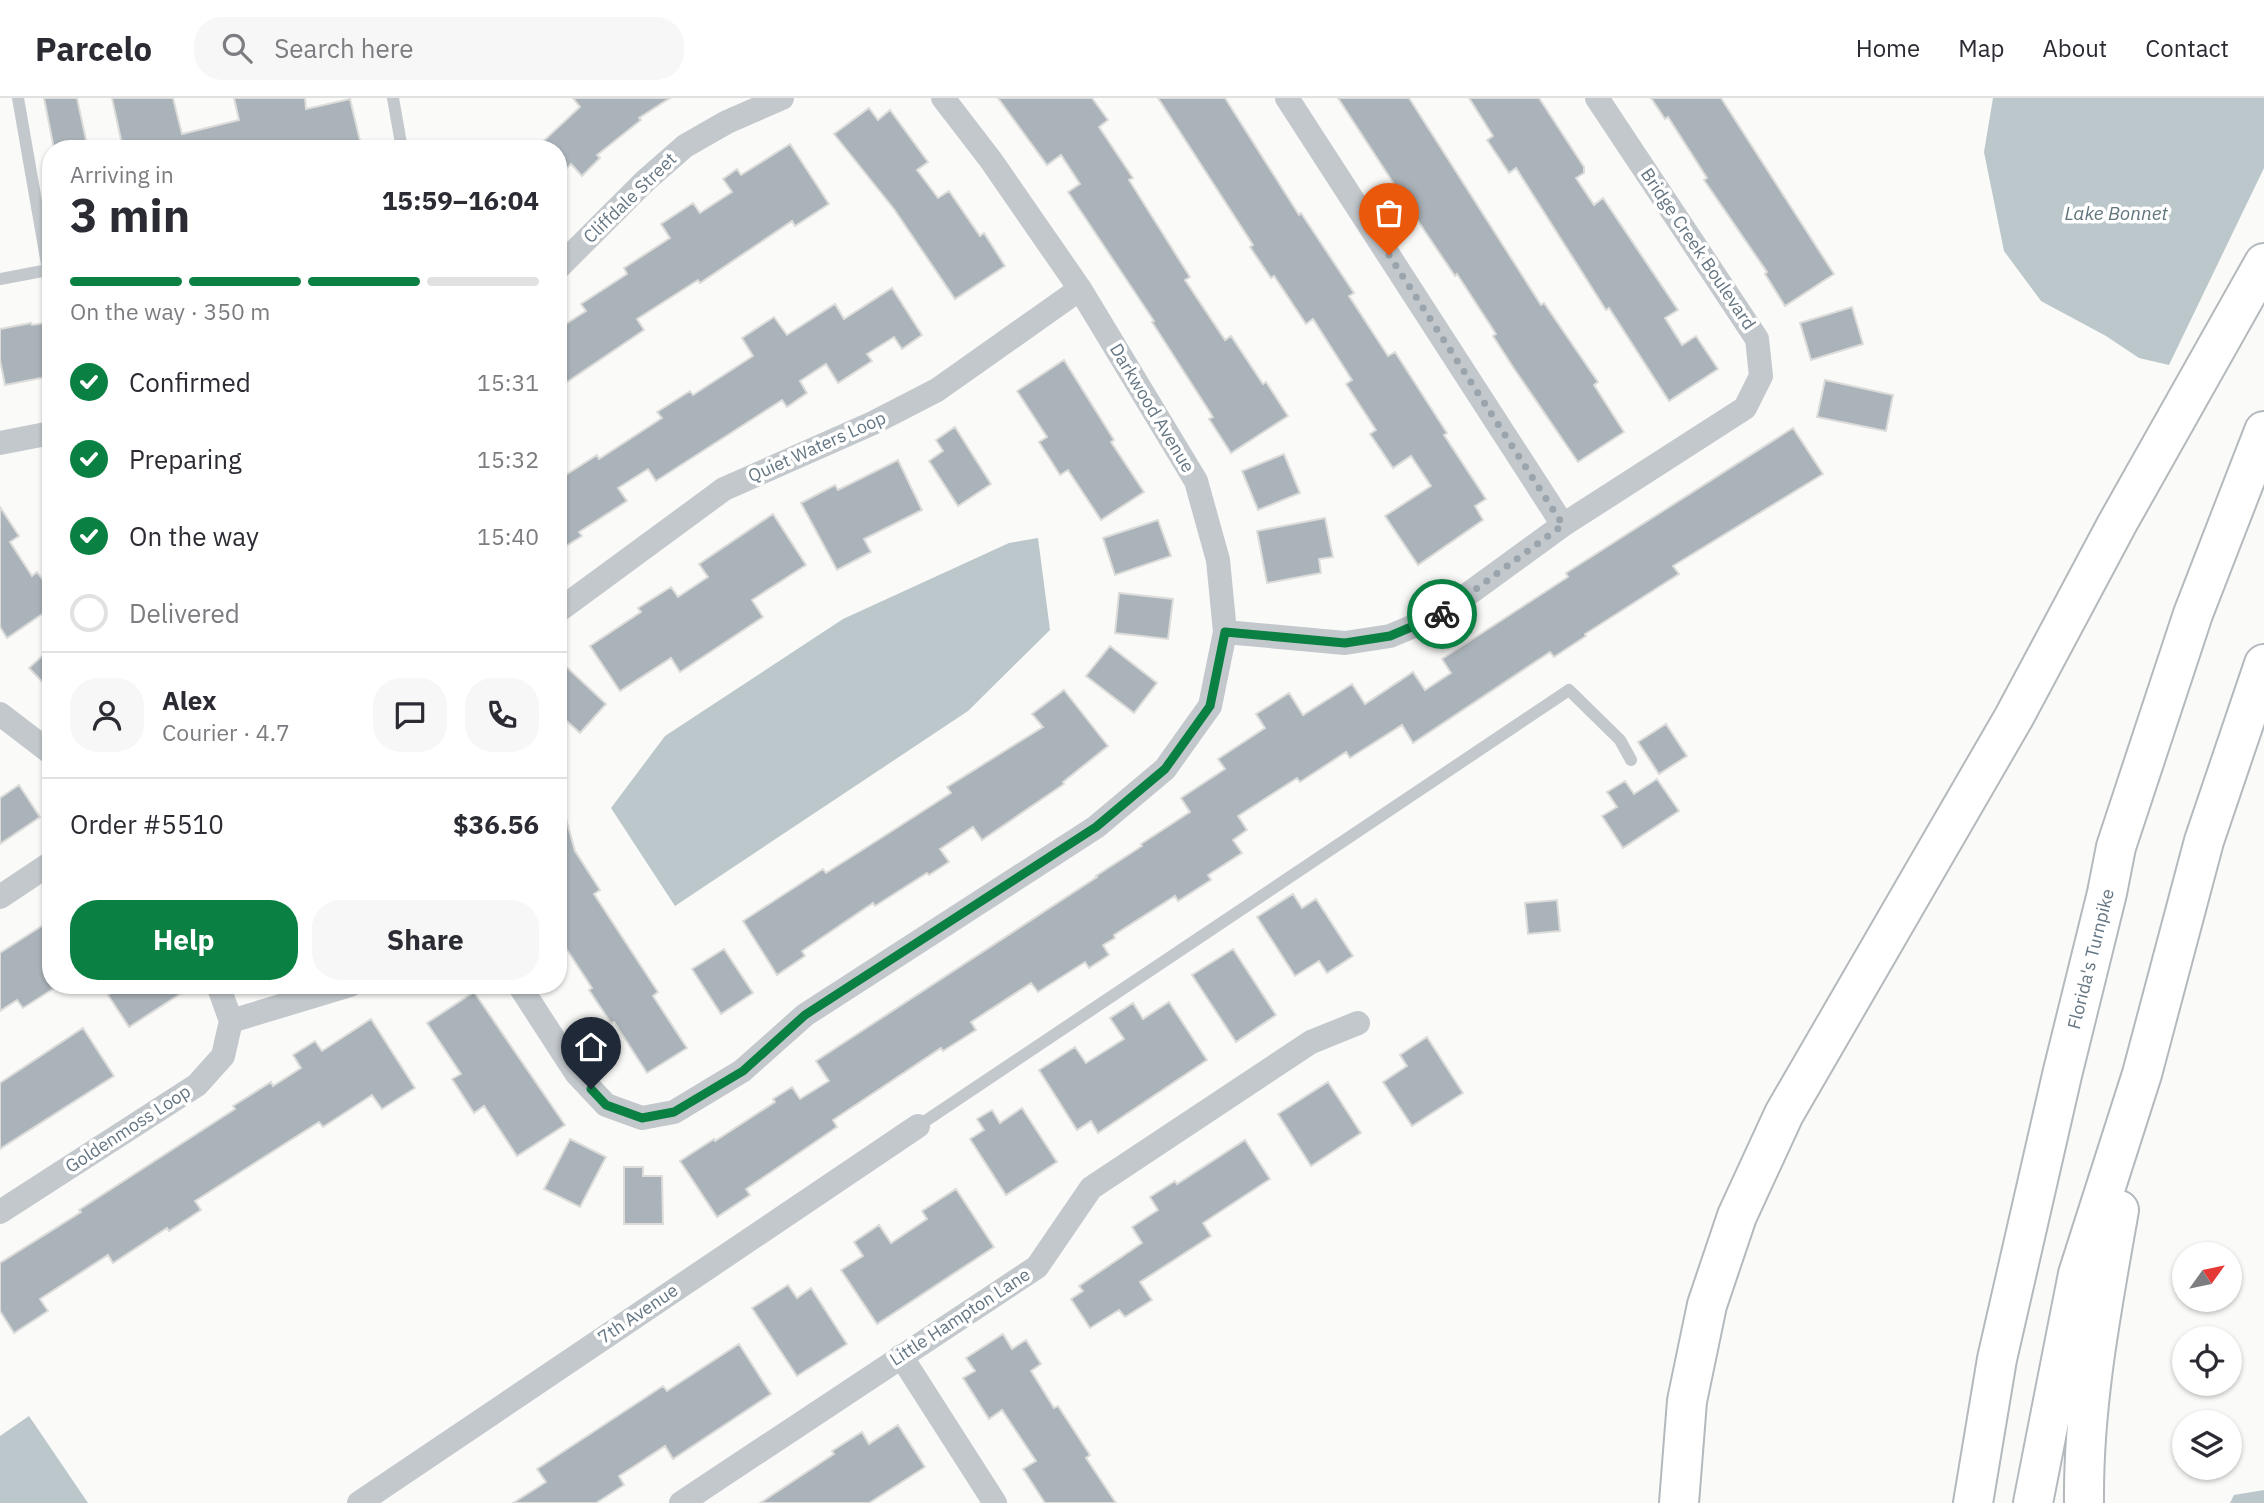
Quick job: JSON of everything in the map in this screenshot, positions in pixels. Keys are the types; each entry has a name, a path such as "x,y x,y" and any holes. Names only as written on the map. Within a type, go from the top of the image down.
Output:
{"highway":[{"path":"1679,1503 1687,1401 1707,1305 1737,1216 1778,1127 1846,1004 2014,717 2117,524 2264,263"},
{"name":"Florida's Turnpike","path":"1973,1503 1997,1359 2116,847 2193,614 2264,431"},
{"path":"2033,1503 2078,1274 2142,1074 2204,841 2264,664"},
{"path":"2084,1503 2084,1469 2095,1353 2142,1074"}],"street":[{"name":"Cliffdale Street","path":"567,259 645,181 685,146 727,122 782,98"},
{"name":"Darkwood Avenue","path":"525,994 576,1073 606,1105 642,1118 674,1112 743,1071 805,1015 1096,827 1165,769 1210,706 1225,632 1218,560 1196,481 1080,289 990,159 943,98"},
{"path":"1287,98 1563,525"},
{"name":"Bridge Creek Boulevard","path":"1225,632 1345,643 1390,636 1438,616 1563,525 1745,408 1761,376 1758,339 1597,98"},
{"name":"Quiet Waters Loop","path":"567,604 724,489 873,423 937,390 1080,289"},
{"path":"0,443 42,435"},
{"path":"0,714 42,746"},
{"path":"0,897 42,869"},
{"path":"221,994 231,1021 320,994"},
{"name":"Goldenmoss Loop","path":"0,1212 197,1085 223,1056 231,1021"},
{"name":"Little Hampton Lane","path":"681,1503 1037,1266 1091,1188 1311,1042 1358,1023"},
{"name":"7th Avenue","path":"359,1503 918,1126"},
{"path":"901,1356 995,1503"}],"lane":[{"path":"18,98 42,230"},
{"path":"393,98 400,140"},
{"path":"0,279 42,270"},
{"path":"918,1126 1569,690 1620,740 1631,760"}],"water":[{"name":"Lake Bonnet","path":"1993,98 2264,98 2264,168 2169,365 2139,358 2106,336 2041,301 2004,251 1984,152"},
{"path":"1038,538 1050,630 968,711 675,906 611,808 665,736 843,619 1009,543"},
{"path":"29,1416 88,1503 0,1503 0,1436"},
{"path":"2264,1490 2264,1503 2230,1503 2234,1495"}],"building":[{"path":"44,98 77,98 86,140 52,140"},
{"path":"112,98 173,98 182,134 239,120 234,98 305,98 306,109 350,99 360,140 121,140"},
{"path":"573,98 670,98 639,118 641,120 597,155 600,158 582,176 571,164 567,168 567,140 545,140 580,107"},
{"path":"998,98 1092,98 1108,120 1099,127 1133,178 1129,180 1190,277 1185,280 1225,340 1231,336 1288,416 1231,453 1209,419 1213,417 1152,322 1154,321 1068,192 1080,184 1061,155 1047,165"},
{"path":"1158,98 1225,98 1299,215 1301,213 1354,293 1349,296 1388,356 1395,352 1486,499 1475,506 1483,520 1418,565 1385,516 1431,486 1411,456 1393,468 1370,434 1376,430 1346,384 1352,380 1313,319 1306,324 1274,276 1271,278 1250,247 1253,245"},
{"path":"1338,98 1409,98 1541,305 1544,303 1598,382 1594,385 1624,432 1578,462 1493,336 1496,334 1457,274 1455,276"},
{"path":"1469,98 1539,98 1584,167 1584,173 1576,178 1594,205 1603,198 1678,310 1665,318 1682,345 1696,336 1718,369 1669,401 1609,308 1606,310 1516,168 1509,173 1487,140 1493,136"},
{"path":"1651,98 1721,98 1834,274 1785,306 1765,274 1767,272 1704,180 1707,178 1668,117 1665,119"},
{"path":"869,108 878,120 890,110 928,162 917,170 938,198 949,191 980,236 984,233 1005,266 955,299 894,209 834,134"},
{"path":"790,144 829,204 795,226 792,221 700,283 698,280 637,319 644,330 567,382 567,323 586,311 581,304 627,274 624,268 670,238 661,224 693,203 700,213 732,192 723,179 737,169 741,175"},
{"path":"892,288 922,335 902,349 894,337 867,354 872,361 838,383 826,364 800,381 807,393 787,407 782,400 656,481 648,469 618,488 627,501 579,532 582,536 567,545 567,474 597,455 599,459 662,418 657,412 690,391 693,395 753,356 742,338 774,317 787,335 835,304 844,319"},
{"path":"1852,307 1863,344 1811,360 1800,323"},
{"path":"31,323 42,323 42,378 5,385 0,360 0,329"},
{"path":"1064,360 1114,440 1111,442 1144,492 1101,520 1068,470 1060,475 1039,442 1047,437 1017,391"},
{"path":"1825,380 1893,395 1886,431 1817,417"},
{"path":"955,427 991,484 958,506 929,461 943,451 936,440"},
{"path":"1793,428 1823,474 1673,566 1679,574 1554,657 1550,652 1413,743 1402,725 1350,758 1346,752 1300,782 1297,778 1238,816 1247,830 1233,840 1242,853 1208,875 1211,880 1178,901 1175,896 1114,935 1115,938 1103,945 1109,955 1089,968 1085,962 1038,992 1031,983 971,1022 976,1030 943,1051 941,1048 833,1120 837,1127 746,1189 750,1195 717,1217 680,1161 775,1102 773,1099 792,1087 800,1099 829,1081 816,1061 1097,877 1190,812 1181,798 1225,769 1218,759 1265,728 1256,714 1289,693 1303,715 1352,684 1365,704 1413,672 1425,690 1451,673 1442,659 1568,577 1566,573"},
{"path":"1284,454 1300,493 1258,510 1242,471"},
{"path":"898,460 922,510 864,539 871,552 837,570 801,503 835,485 838,490"},
{"path":"0,507 19,536 10,542 32,576 37,572 42,579 42,614 7,638 0,627"},
{"path":"773,514 806,565 752,600 763,617 680,672 671,658 620,691 590,646 641,612 638,608 671,587 678,597 708,577 699,564"},
{"path":"1325,518 1333,557 1319,559 1321,573 1267,583 1257,531"},
{"path":"1158,520 1171,556 1115,575 1103,538"},
{"path":"1119,593 1173,599 1168,639 1115,633"},
{"path":"1110,646 1157,683 1134,713 1086,676"},
{"path":"42,656 42,682 29,668"},
{"path":"567,667 606,704 580,733 567,721"},
{"path":"1064,690 1108,746 1063,782 1064,784 982,840 973,827 940,849 949,862 875,906 873,903 802,951 805,956 777,975 743,921 823,869 826,873 951,793 947,787 1043,727 1032,714"},
{"path":"1666,724 1687,756 1659,774 1638,742"},
{"path":"1657,779 1679,811 1623,848 1602,816 1617,807 1607,792 1625,781 1634,794"},
{"path":"19,785 40,817 0,844 0,798"},
{"path":"567,822 575,851 600,890 594,894 658,992 653,996 687,1048 647,1073 614,1022 611,1023 589,990 592,988 567,950"},
{"path":"1293,894 1302,908 1316,899 1353,956 1327,973 1319,961 1295,976 1257,917"},
{"path":"1557,900 1560,931 1528,934 1525,903"},
{"path":"42,926 42,994 45,994 23,1008 17,1000 0,1011 0,953"},
{"path":"724,949 753,993 721,1014 692,969"},
{"path":"1233,949 1276,1015 1236,1042 1192,975"},
{"path":"109,994 180,994 129,1027"},
{"path":"471,994 475,994 565,1125 517,1156 484,1106 474,1113 452,1079 461,1074 427,1023"},
{"path":"1169,1002 1207,1060 1098,1133 1091,1121 1077,1130 1039,1070 1075,1047 1086,1063 1124,1039 1110,1018 1133,1003 1143,1019"},
{"path":"371,1019 415,1088 382,1109 372,1095 323,1127 319,1122 195,1201 201,1210 169,1231 167,1228 113,1263 108,1255 40,1299 48,1311 14,1333 0,1311 0,1263 235,1109 233,1106 271,1082 273,1086 301,1068 293,1055 315,1041 322,1051"},
{"path":"83,1028 114,1076 0,1149 0,1083"},
{"path":"1427,1037 1463,1093 1412,1126 1383,1082 1407,1066 1400,1055"},
{"path":"1328,1082 1361,1133 1311,1166 1278,1114"},
{"path":"1022,1108 1057,1162 1006,1195 970,1139 984,1130 977,1119 992,1110 1000,1123"},
{"path":"570,1139 606,1157 580,1207 544,1189"},
{"path":"1245,1140 1270,1179 1203,1223 1211,1236 1140,1282 1152,1300 1125,1317 1119,1310 1090,1328 1071,1299 1083,1291 1079,1286 1142,1243 1132,1227 1158,1210 1150,1197 1175,1181 1177,1184"},
{"path":"624,1167 643,1167 643,1176 662,1176 663,1224 624,1224"},
{"path":"956,1189 994,1247 877,1324 841,1270 863,1256 854,1242 879,1225 891,1243 927,1219 922,1211"},
{"path":"788,1285 797,1298 811,1288 847,1344 797,1376 752,1308"},
{"path":"1003,1334 1012,1349 1026,1340 1041,1364 1031,1371 1054,1408 1058,1406 1090,1455 1086,1458 1116,1503 1045,1503 1023,1469 1036,1461 1002,1410 989,1419 963,1378 975,1371 966,1358"},
{"path":"739,1344 771,1394 673,1459 665,1446 619,1476 624,1485 596,1503 513,1503 546,1482 537,1469 663,1386 667,1391"},
{"path":"898,1425 925,1467 869,1503 760,1503 862,1432 869,1444"}],"way so far":[{"path":"1389,255 1563,525 1442,614"}],"route":[{"path":"591,1089 606,1105 642,1118 674,1112 743,1071 805,1015 1096,827 1165,769 1210,706 1225,632 1345,643 1390,636 1442,614"}]}
